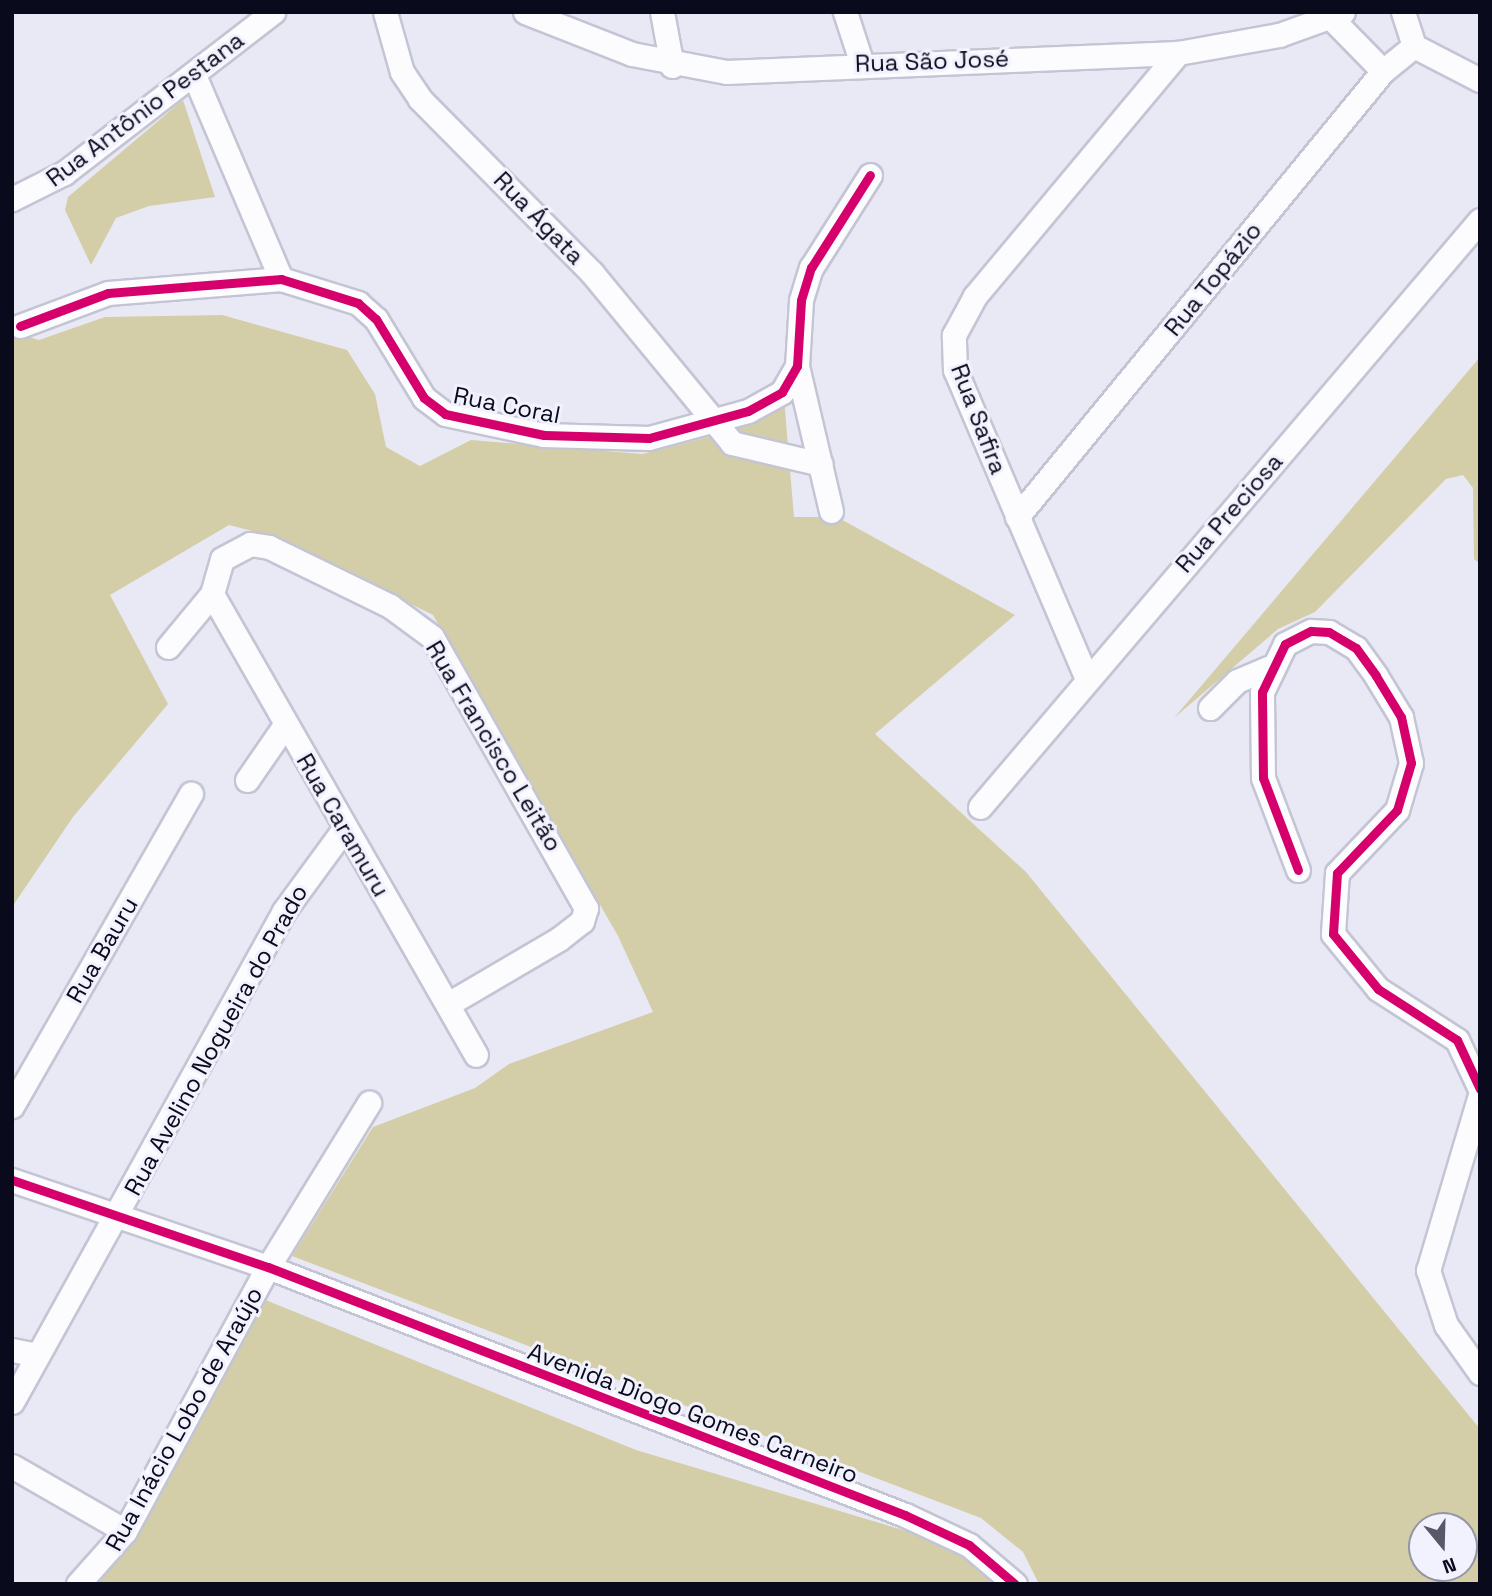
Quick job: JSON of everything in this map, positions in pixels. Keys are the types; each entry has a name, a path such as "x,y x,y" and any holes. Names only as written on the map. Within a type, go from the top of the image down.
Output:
{"street":[{"name":"Rua Antônio Pestana","path":"12,199 64,173 273,12"},
{"name":"Rua Ágata","path":"385,12 402,72 419,99 592,273 712,417"},
{"name":"Rua São José","path":"524,12 673,66 726,72 862,64 1178,53 1338,16"},
{"path":"662,12 673,66"},
{"path":"845,12 862,64"},
{"path":"1403,12 1414,46 1480,80"},
{"path":"1338,16 1383,71"},
{"name":"Rua Topázio","path":"1017,517 1383,71 1414,46"},
{"name":"Rua Safira","path":"1087,679 955,370 958,320 1178,53"},
{"path":"194,75 281,279"},
{"path":"831,511 797,366 801,300 811,268 870,175"},
{"name":"Rua Preciosa","path":"980,807 1480,220"},
{"name":"Rua Coral","path":"20,326 108,293 281,279 358,303 376,319 424,398 444,414 597,439 649,438 772,400 797,366"},
{"path":"712,417 745,450 821,464"},
{"name":"Rua Francisco Leitão","path":"212,594 222,559 250,544 269,547 390,606 432,637 501,753 586,908 582,921 559,939 448,1004"},
{"path":"168,648 212,594"},
{"name":"Rua Caramuru","path":"212,594 344,829 476,1055"},
{"path":"1298,870 1263,778 1258,737 1268,668 1284,644 1301,635 1340,636 1377,676 1401,717 1409,737 1409,782 1380,833 1337,873 1333,934 1378,989 1457,1040 1480,1089"},
{"path":"1210,708 1237,681 1268,668"},
{"path":"247,780 285,725"},
{"name":"Rua Bauru","path":"12,1106 191,793"},
{"name":"Rua Avelino Nogueira do Prado","path":"12,1402 118,1216 284,911 344,829"},
{"path":"1480,1095 1428,1270 1446,1325 1480,1373"},
{"name":"Rua Inácio Lobo de Araújo","path":"78,1584 109,1556 125,1531 268,1267 369,1103"},
{"name":"Avenida Diogo Gomes Carneiro","path":"12,1180 268,1267 905,1515 969,1545 1015,1584"},
{"path":"12,1350 38,1355"},
{"path":"12,1466 125,1531"}],"shaded area":[{"path":"183,100 215,197 149,206 116,218 91,265 65,210 68,197"},
{"path":"222,315 347,350 375,394 386,447 420,466 471,440 642,454 713,436 784,398 794,517 837,517 1015,615 875,734 1026,872 1480,1429 1480,1584 1039,1584 1023,1552 981,1518 292,1256 373,1127 475,1088 509,1064 653,1012 618,936 433,615 276,537 229,525 110,595 168,704 73,817 12,907 12,332 39,340 105,317"},
{"path":"1480,357 1480,564 1474,559 1473,488 1463,475 1446,479 1315,612 1278,629 1174,718"},
{"path":"263,1299 636,1450 963,1548 999,1584 92,1584 133,1542"}],"cycle path":[{"path":"20,326 108,293 281,279 358,303 376,319 424,398 445,414 544,435 649,438 748,411 782,392 797,366 801,300 811,268 870,175"},
{"path":"1298,870 1263,778 1262,692 1285,644 1311,631 1329,632 1356,648 1376,676 1401,717 1411,763 1397,810 1337,873 1333,934 1378,989 1457,1040 1480,1089"},
{"path":"12,1180 268,1267 905,1515 969,1545 1015,1584"}]}
